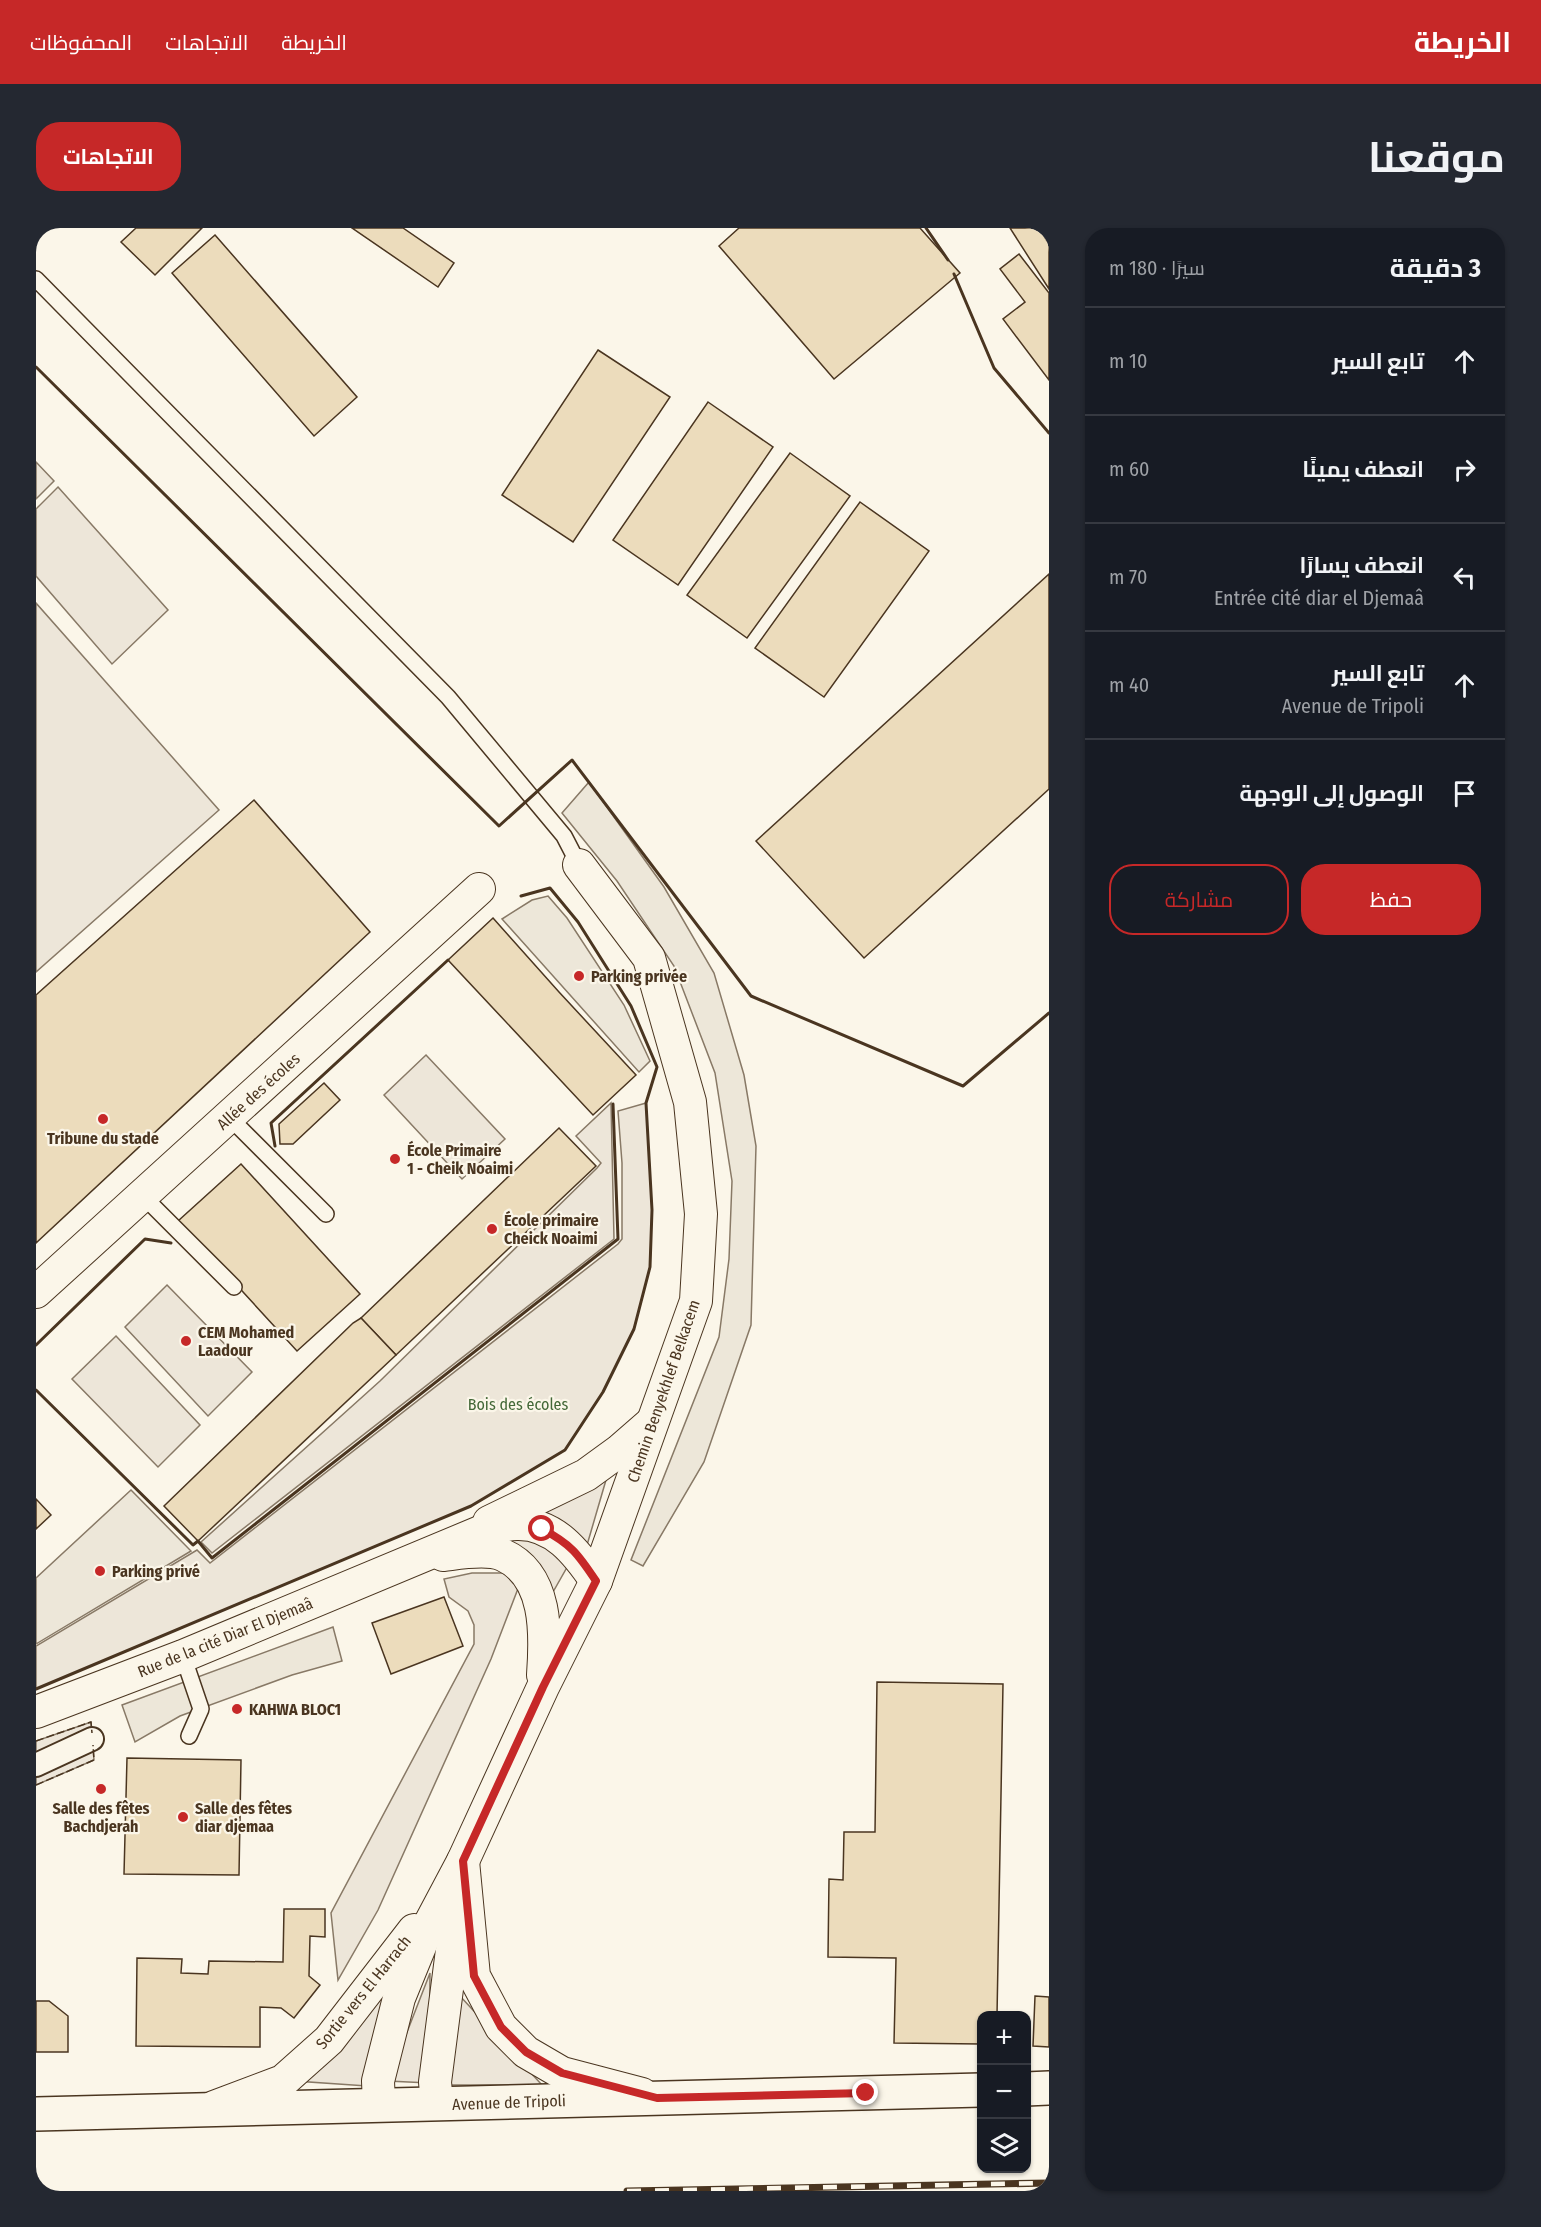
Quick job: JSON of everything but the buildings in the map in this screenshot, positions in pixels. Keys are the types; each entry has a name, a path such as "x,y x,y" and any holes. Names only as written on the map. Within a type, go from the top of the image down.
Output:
{"main road":[{"path":"1031,2089 1049,2088"},
{"name":"Avenue de Tripoli","path":"36,2114 977,2090"}],"street":[{"name":"Chemin Benyekhlef Belkacem","path":"579,865 649,958 690,1102 701,1214 696,1301 596,1581"},
{"name":"Allée des écoles","path":"36,1292 479,889"},
{"path":"413,1560 586,1475 619,1451 653,1421"},
{"name":"Rue de la cité Diar El Djemaâ","path":"36,1712 183,1656 484,1530 518,1524 542,1529 562,1539 578,1555 596,1581 543,1687 463,1861"},
{"name":"Rue de la cité Diar El Djemaâ","path":"413,1560 471,1551 502,1554 522,1567 538,1592 546,1638 543,1687"},
{"path":"36,1765 92,1739"},
{"path":"463,1861 474,1976 501,2027 526,2052 562,2073 657,2098"},
{"path":"437,2104 435,2082 463,1861"},
{"path":"379,2105 378,2081 399,1998 428,1927 463,1861"},
{"name":"Sortie vers El Harrach","path":"207,2110 283,2081 329,2040 396,1955 463,1861"}],"lane":[{"path":"36,279 448,697 564,836 579,865"},
{"path":"229,1117 326,1214"},
{"path":"142,1195 234,1287"},
{"path":"183,1656 201,1709 189,1736"}],"green space":[{"path":"36,462 54,481 36,499"},
{"path":"58,487 168,610 112,664 36,576 36,509"},
{"path":"36,603 219,810 36,972"},
{"path":"426,1055 505,1139 462,1179 384,1095"},
{"path":"611,1103 614,1239 212,1553 201,1542 380,1381 597,1168 601,1163 576,1136"},
{"name":"Bois des écoles","path":"646,1103 652,1210 650,1267 634,1329 603,1392 565,1450 471,1506 36,1689 36,1646 197,1550 210,1563 618,1244 622,1239 622,1163 618,1111"},
{"path":"167,1285 252,1372 208,1416 125,1327"},
{"path":"116,1336 200,1425 158,1467 72,1379"},
{"path":"606,1480 585,1552 519,1516"},
{"path":"535,1538 570,1562 553,1592 538,1564 498,1540"},
{"path":"472,1573 503,1573 519,1586 491,1659 378,1910 338,1980 331,1913 474,1644 474,1625 468,1611 449,1597 444,1579"},
{"path":"91,1722 94,1760 36,1785 36,1741"},
{"path":"430,1973 429,2083 388,2081"},
{"path":"396,1974 367,2086 295,2081"},
{"path":"460,1996 542,2085 449,2085"}],"shaded area":[{"path":"589,782 664,887 714,973 744,1075 756,1146 751,1325 704,1462 643,1566 631,1560 719,1337 729,1259 732,1181 715,1073 674,966 617,881 562,813"},
{"name":"Parking privée","path":"548,896 567,918 624,1005 650,1061 639,1072 502,919 532,900"},
{"name":"Parking privé","path":"131,1490 191,1551 36,1644 36,1578"},
{"path":"333,1627 342,1661 292,1675 180,1716 135,1742 122,1705"}],"railway":[{"path":"627,2191 1049,2183"}],"fence":[{"path":"36,1741 91,1722 92,1733"},
{"path":"36,1785 94,1760 93,1745"}],"wall":[{"path":"926,228 948,260"},
{"path":"954,274 994,368 1049,433"},
{"path":"36,367 499,826 572,760 751,996 963,1086 1049,1013"},
{"path":"36,1689 471,1506 565,1450 603,1392 634,1329 650,1267 652,1210 646,1103 657,1067 631,1006 578,922 550,888 521,896"},
{"path":"275,1146 271,1123 448,960"},
{"path":"36,1390 193,1545 198,1541 212,1558 618,1239 613,1104"},
{"path":"36,1345 145,1239 171,1243"}],"place":[{"name":"Parking privée","path":"579,976"},
{"name":"Tribune du stade","path":"103,1119"},
{"name":"École Primaire 1 - Cheik Noaimi","path":"395,1159"},
{"name":"École primaire Cheick Noaimi","path":"492,1229"},
{"name":"CEM Mohamed Laadour","path":"186,1341"},
{"name":"Parking privé","path":"100,1571"},
{"name":"KAHWA BLOC1","path":"237,1709"},
{"name":"Salle des fêtes Bachdjerah","path":"101,1789"},
{"name":"Salle des fêtes diar djemaa","path":"183,1817"}],"route":[{"path":"542,1529 562,1539 578,1555 596,1581 543,1687 463,1861 474,1976 501,2027 526,2052 562,2073 657,2098 866,2093"}]}
